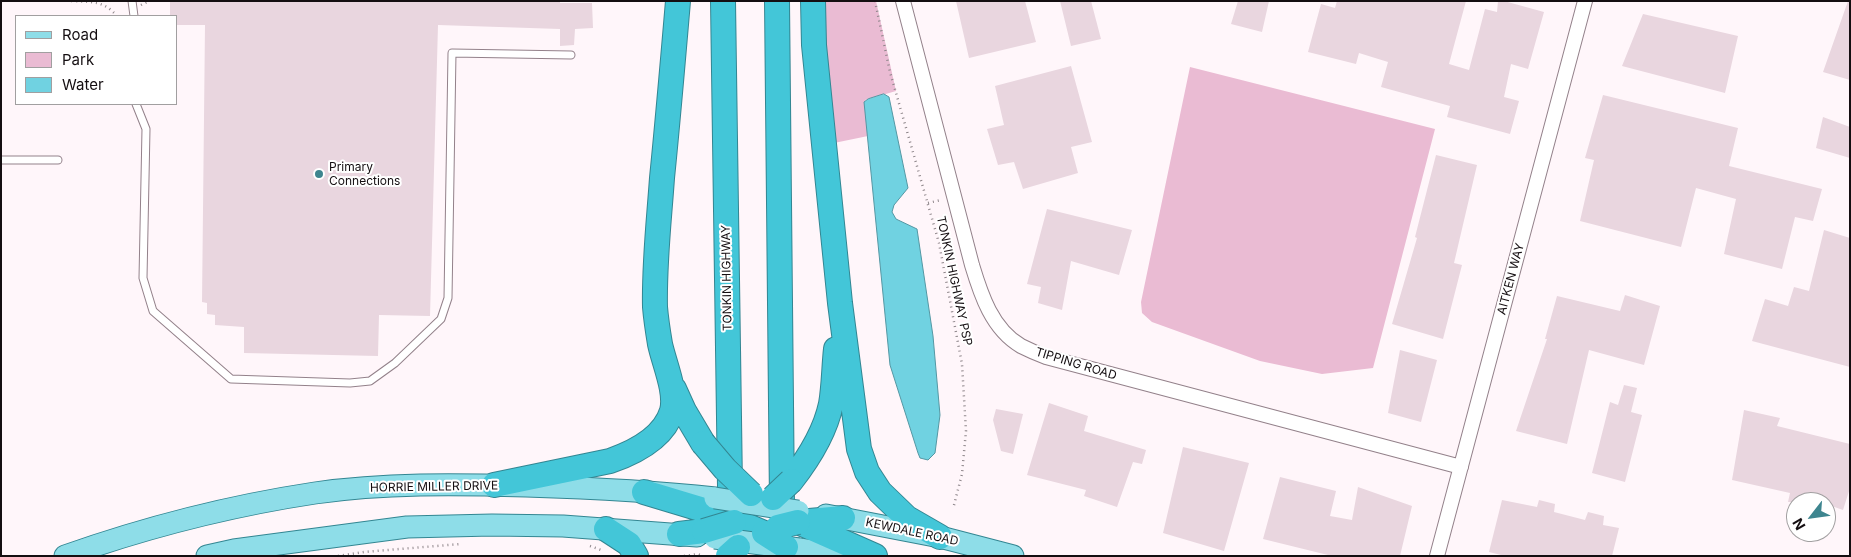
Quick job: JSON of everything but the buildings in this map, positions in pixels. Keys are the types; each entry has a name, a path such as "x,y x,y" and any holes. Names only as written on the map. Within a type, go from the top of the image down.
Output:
{"highway":[{"path":"494,485 610,462 628,455 641,448 664,426 672,412 672,396 660,344 655,308 657,237 678,1"},
{"name":"TONKIN HIGHWAY","path":"723,1 742,547"},
{"path":"777,1 801,536"},
{"path":"813,1 814,45 840,303 859,449 867,472 880,492 907,518 940,537"},
{"path":"682,545 704,526 736,521 766,505 791,481 810,456 825,425 831,404 840,303"},
{"path":"669,378 684,411 713,456 738,482 801,536"},
{"path":"644,492 704,526"},
{"path":"801,536 843,518"},
{"path":"736,521 742,547 778,526 801,536 875,556"},
{"path":"606,541 629,544 636,556"}],"main road":[{"name":"HORRIE MILLER DRIVE","path":"65,556 111,540 223,509 316,493 412,486 494,485 600,488 644,492"},
{"path":"704,526 766,505"},
{"name":"KEWDALE ROAD","path":"843,518 940,537 1013,556"},
{"path":"207,556 234,550 407,527 492,525 563,526 606,541 682,545"},
{"path":"704,526 742,547"},
{"path":"801,536 844,556"}],"street":[{"name":"TIPPING ROAD","path":"903,1 982,297 997,325 1020,345 1046,357 1461,467"},
{"name":"AITKEN WAY","path":"1437,556 1585,1"}],"lane":[{"path":"132,1 134,15"},
{"path":"136,105 146,129 143,278 153,311 231,378 350,383 370,381 396,363 441,319 448,298 452,53 571,55"},
{"path":"1,160 58,160"}],"path":[{"path":"71,1 101,3 111,8 116,15"},
{"name":"TONKIN HIGHWAY PSP","path":"875,1 890,72 939,243 962,364 966,431 962,474 953,509"},
{"path":"682,545 698,554 704,526"},
{"path":"588,545 606,541"},
{"path":"338,556 463,544"}],"green space":[{"path":"821,1 876,1 896,91 865,100 868,136 834,143"},
{"path":"1190,67 1435,129 1373,368 1322,374 1260,361 1152,322 1142,313 1141,302"}],"water":[{"path":"884,94 889,97 908,188 894,205 892,212 896,219 917,229 933,336 940,415 935,453 928,460 920,458 918,453 890,365 864,102"}],"place":[{"name":"Primary Connections","path":"319,174"}]}
